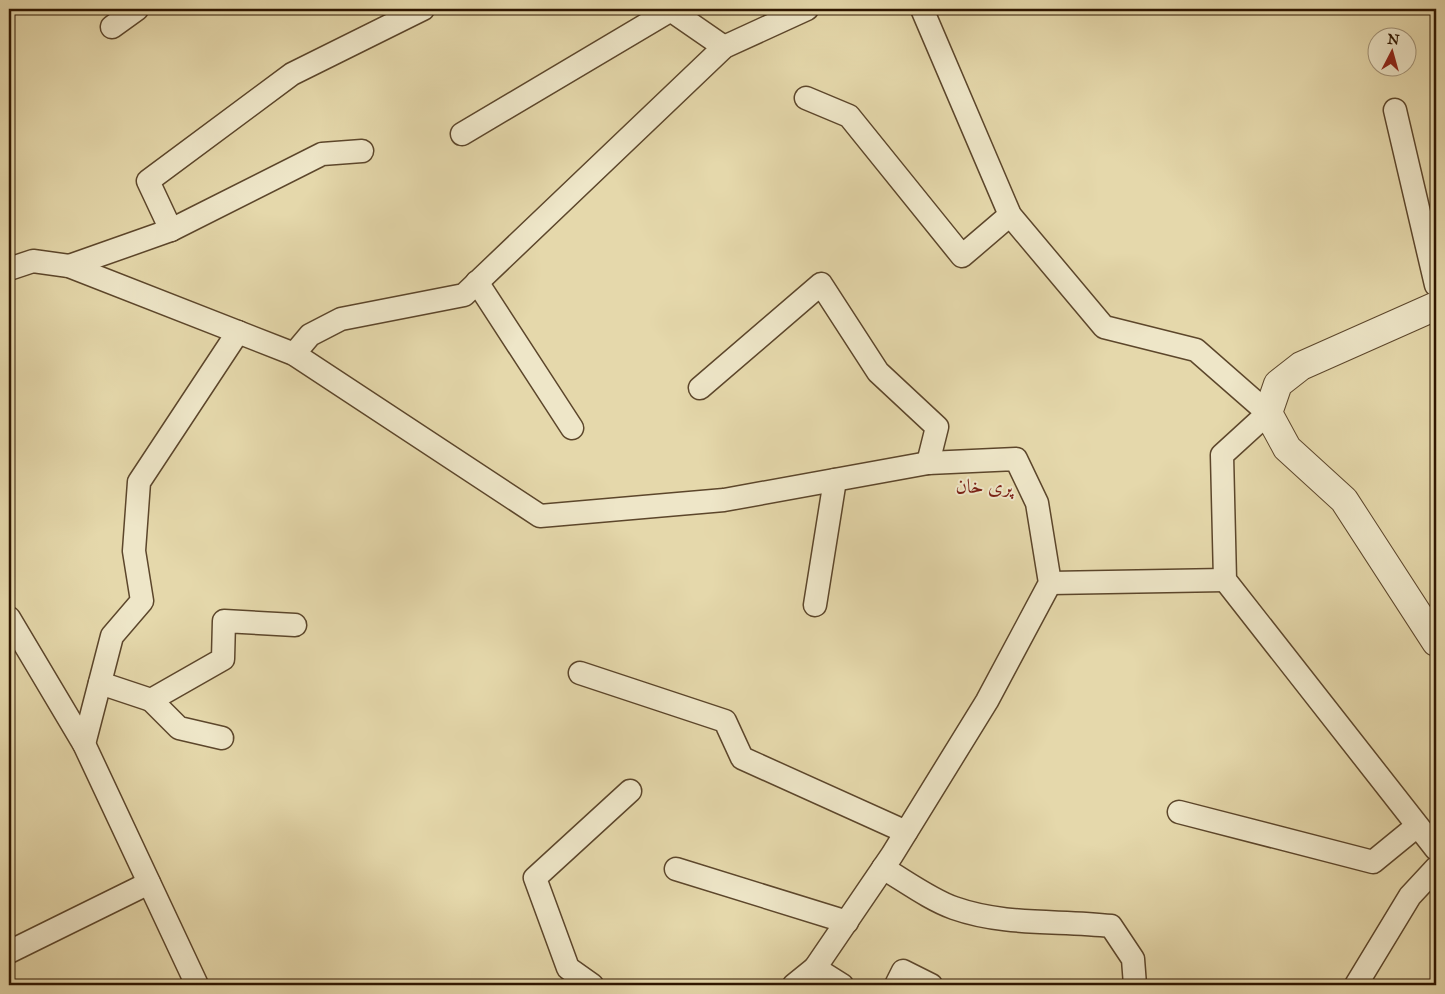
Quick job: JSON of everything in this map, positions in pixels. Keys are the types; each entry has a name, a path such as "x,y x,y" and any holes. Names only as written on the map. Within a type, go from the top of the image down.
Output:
{"street":[{"path":"112,27 137,9"},
{"path":"171,230 148,181 292,74 423,9"},
{"path":"462,134 670,9 724,47"},
{"path":"294,354 310,335 341,319 464,296 724,47 808,9"},
{"path":"922,9 1010,215 1104,327 1196,350 1268,413 1287,448 1344,500 1436,642"},
{"path":"806,98 850,116 962,256 1010,215"},
{"path":"1395,110 1436,285"},
{"path":"69,266 171,230 322,154 362,151"},
{"path":"9,269 33,260 69,266 294,354 540,516 724,500 928,462 1016,459 1037,503 1050,583 987,702 906,832 816,968 794,985"},
{"path":"477,282 572,428"},
{"path":"700,388 821,284 878,372 937,427 928,462"},
{"path":"1436,306 1301,366 1278,384 1268,413 1222,455 1224,580 1436,849"},
{"path":"84,744 112,636 142,601 134,551 139,482 238,332"},
{"path":"815,605 835,480"},
{"path":"1050,583 1224,580"},
{"path":"9,618 84,744 149,883 189,982"},
{"path":"151,700 223,659 224,621 295,625"},
{"path":"580,673 725,721 742,758 906,832"},
{"path":"100,683 151,700 179,728 222,738"},
{"path":"592,985 568,968 536,878 630,791"},
{"path":"1179,812 1373,862 1417,826"},
{"path":"883,868 953,908 1011,922 1067,921 1111,926 1133,959 1135,985"},
{"path":"1356,985 1410,896 1436,868"},
{"path":"676,869 847,922"},
{"path":"9,952 149,883"},
{"path":"816,968 842,985"},
{"path":"896,985 903,971 931,985"}],"district":[{"name":"پری خان","path":"984,486"}]}
